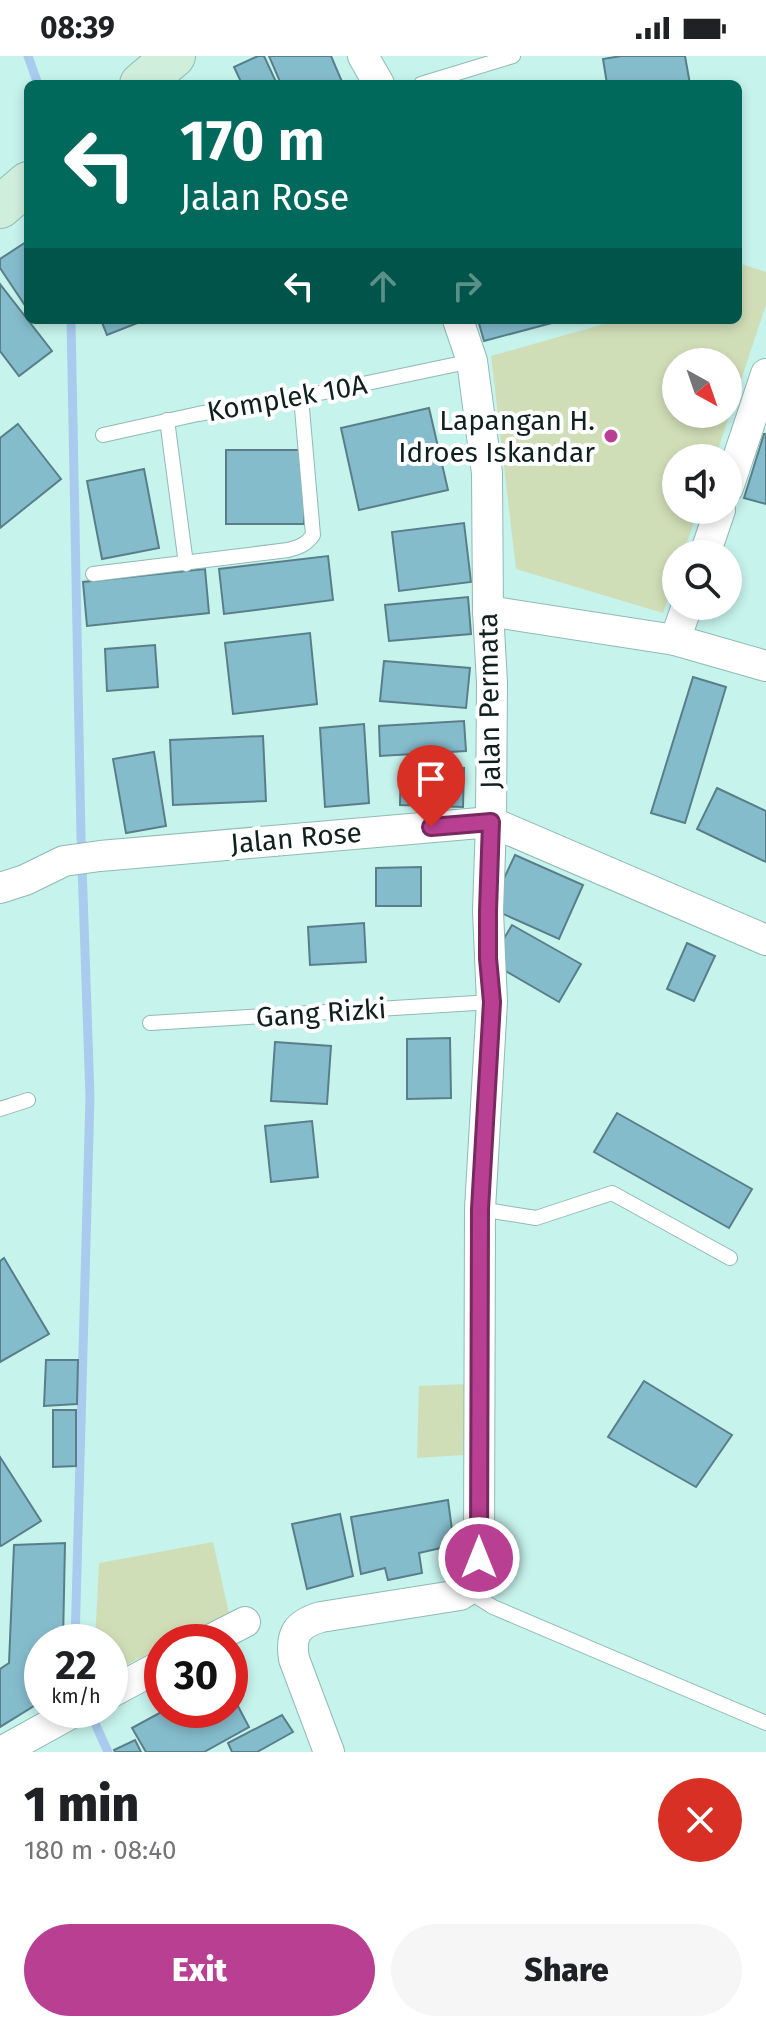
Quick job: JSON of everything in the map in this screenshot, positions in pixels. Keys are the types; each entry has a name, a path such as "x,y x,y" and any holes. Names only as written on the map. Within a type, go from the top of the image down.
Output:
{"main road":[{"path":"146,80 174,56"},
{"path":"0,207 24,186"}],"street":[{"path":"363,56 377,80"},
{"name":"Jalan Permata","path":"459,324 472,361 487,473 492,683 488,927 492,1002 480,1209 479,1558 475,1582 468,1591"},
{"path":"742,450 763,393"},
{"path":"488,611 675,640 766,666"},
{"path":"675,640 682,620"},
{"name":"Jalan Rose","path":"0,888 64,861 100,856 491,822 766,940"},
{"path":"329,1752 294,1659 292,1644 296,1632 307,1621 321,1617 450,1598 468,1591"},
{"path":"241,1624 245,1622"},
{"path":"1,1752 44,1728"}],"lane":[{"path":"434,80 513,56"},
{"name":"Komplek 10A","path":"103,435 472,361"},
{"path":"93,574 288,550 308,542 313,535 301,397"},
{"path":"167,420 186,564"},
{"name":"Gang Rizki","path":"150,1023 492,1002"},
{"path":"0,1109 28,1100"},
{"path":"480,1209 536,1218 612,1193 730,1258"},
{"path":"468,1591 493,1607 766,1723"}],"green space":[{"name":"Lapangan H. Idroes Iskandar","path":"742,264 766,272 766,305 742,377 742,348 662,348 662,428 725,428 720,444 662,444 662,524 693,524 688,540 662,540 662,613 516,569 491,356 604,324 742,324"},
{"path":"467,1384 463,1455 417,1458 419,1386"},
{"path":"213,1542 229,1613 207,1624 144,1624 144,1656 128,1664 128,1624 96,1624 99,1563"}],"building":[{"path":"264,56 275,80 240,80 234,67"},
{"path":"269,56 331,56 341,80 279,80"},
{"path":"685,56 689,80 606,80 603,59"},
{"path":"24,243 24,304 0,268 0,259"},
{"path":"0,284 24,315 24,324 31,324 52,351 19,376 0,351"},
{"path":"103,324 135,324 107,335"},
{"path":"479,324 548,324 484,341"},
{"path":"429,408 448,490 359,510 341,428"},
{"path":"18,424 61,479 0,528 0,438"},
{"path":"766,434 766,504 744,498"},
{"path":"226,450 304,450 304,524 226,524"},
{"path":"144,469 159,548 102,559 87,481"},
{"path":"464,523 471,582 399,591 392,532"},
{"path":"328,556 333,600 224,614 219,569"},
{"path":"205,569 209,613 87,626 83,582"},
{"path":"468,597 471,634 389,641 385,605"},
{"path":"310,633 317,704 233,714 225,643"},
{"path":"155,645 158,687 107,691 105,649"},
{"path":"384,661 470,668 466,708 380,701"},
{"path":"693,677 726,687 685,823 651,813"},
{"path":"464,721 466,751 380,756 379,726"},
{"path":"364,724 369,803 325,807 320,728"},
{"path":"263,736 266,801 173,805 170,740"},
{"path":"154,752 166,826 126,833 113,759"},
{"path":"401,766 464,768 463,807 400,805"},
{"path":"717,788 766,811 766,862 697,829"},
{"path":"515,855 583,885 559,939 490,908"},
{"path":"421,867 421,906 376,906 376,868"},
{"path":"364,923 366,962 310,965 308,927"},
{"path":"512,925 581,964 559,1002 490,962"},
{"path":"687,943 715,956 694,1001 667,989"},
{"path":"450,1038 451,1098 407,1099 407,1039"},
{"path":"275,1042 331,1046 327,1104 271,1101"},
{"path":"617,1113 752,1189 729,1228 594,1152"},
{"path":"312,1121 318,1177 271,1182 265,1126"},
{"path":"4,1258 49,1334 0,1362 0,1261"},
{"path":"46,1360 78,1360 77,1404 44,1406"},
{"path":"644,1381 732,1435 696,1487 608,1437"},
{"path":"53,1410 76,1410 76,1466 53,1467"},
{"path":"0,1457 41,1521 1,1546 0,1545"},
{"path":"448,1500 454,1545 419,1553 422,1573 388,1580 385,1568 361,1574 351,1517"},
{"path":"340,1514 353,1576 307,1589 292,1524"},
{"path":"65,1543 63,1624 24,1624 24,1712 0,1727 0,1669 9,1663 14,1545"},
{"path":"282,1715 293,1732 257,1752 232,1752 228,1743"},
{"path":"144,1721 144,1728 247,1728 204,1752 146,1752 132,1728"},
{"path":"135,1740 141,1752 115,1752 114,1750"}],"waterway":[{"path":"28,56 37,80"},
{"path":"71,324 81,836 90,1097 75,1624"},
{"path":"97,1728 108,1752"}],"place":[{"name":"Lapangan H. Idroes Iskandar","path":"611,436"}],"route":[{"path":"431,827 491,822 488,958 492,1002 480,1209 479,1558"}]}
